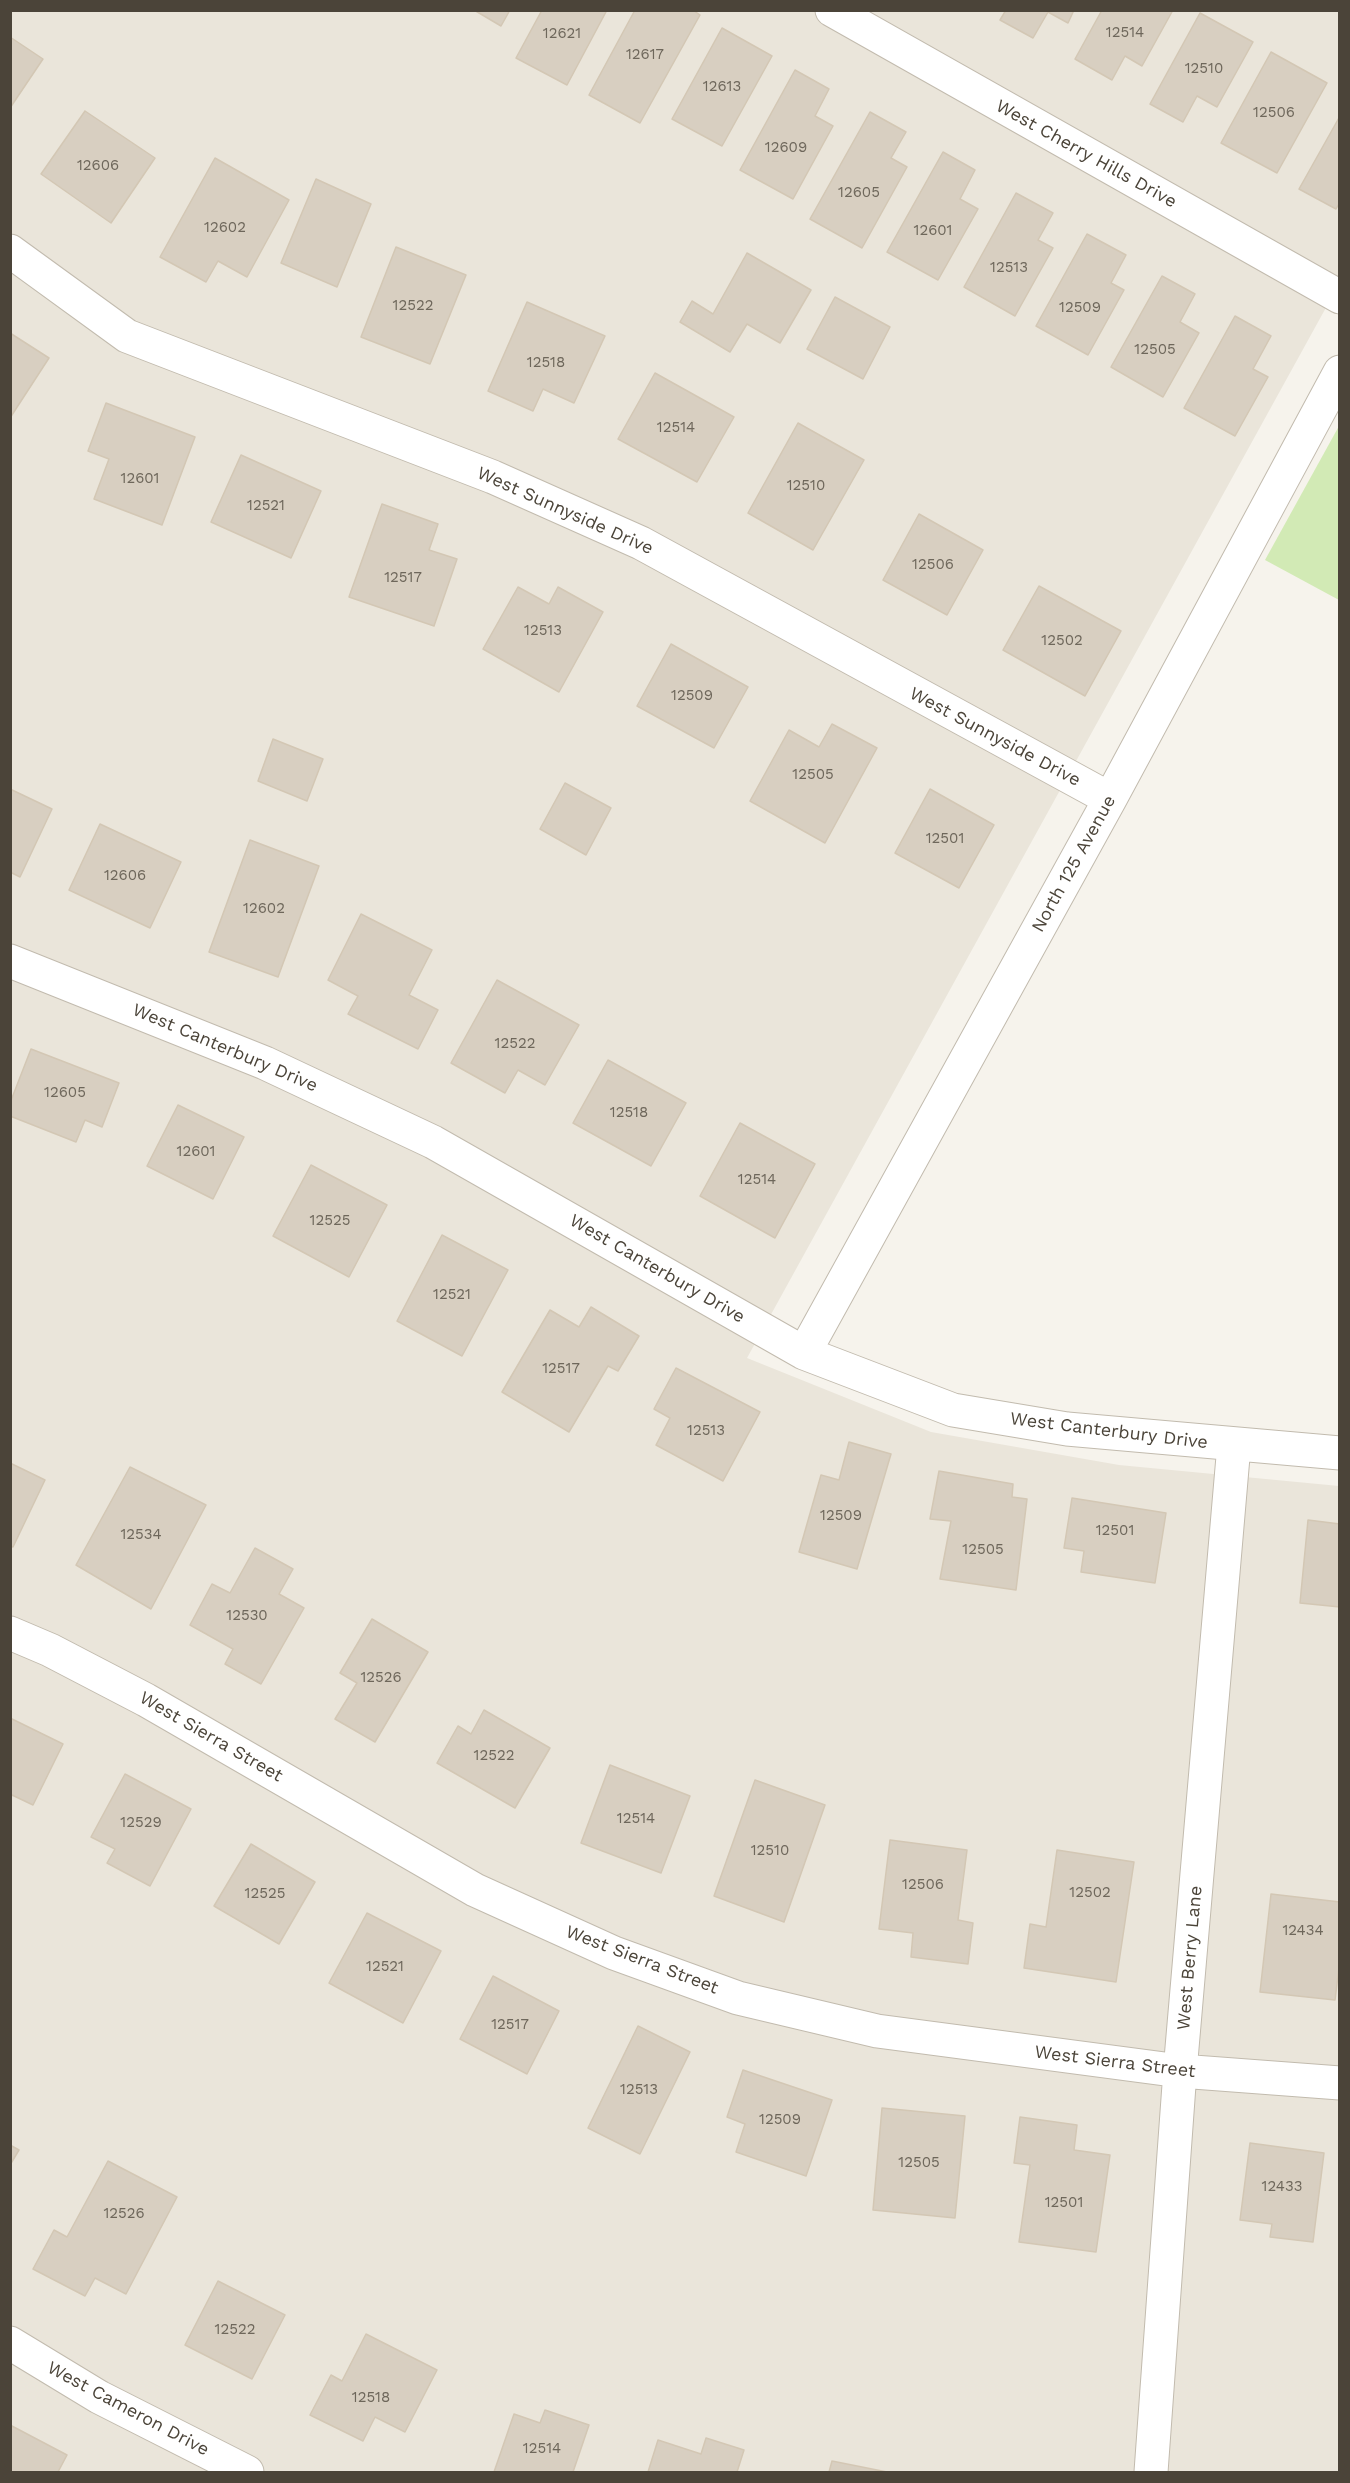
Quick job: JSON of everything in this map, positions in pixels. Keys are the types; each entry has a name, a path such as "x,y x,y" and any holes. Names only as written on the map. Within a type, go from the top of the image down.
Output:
{"street":[{"name":"West Cherry Hills Drive","path":"832,10 1340,297"},
{"name":"West Sunnyside Drive","path":"10,250 127,336 493,477 641,543 1110,799"},
{"name":"North 125 Avenue","path":"804,1353 1110,799 1340,372"},
{"name":"West Canterbury Drive","path":"10,961 265,1063 433,1142 804,1353 953,1410 1067,1429 1340,1453"},
{"name":"West Berry Lane","path":"1151,2472 1180,2071 1234,1445"},
{"name":"West Sierra Street","path":"10,1633 50,1650 146,1700 475,1890 614,1953 738,1998 877,2031 1180,2071 1340,2083"},
{"name":"West Cameron Drive","path":"10,2343 99,2397 247,2472"}],"shaded area":[{"path":"11,11 1339,11 1339,284 747,1358 931,1432 1119,1465 1339,1486 1339,2472 11,2472"}],"green space":[{"path":"1339,426 1339,600 1265,560"}],"building":[{"path":"474,10 510,10 501,26"},
{"path":"542,10 607,10 567,85 516,58"},
{"path":"635,10 693,10 700,15 640,123 589,95"},
{"path":"1006,10 1074,10 1068,23 1048,12 1033,38 1000,20"},
{"path":"1102,10 1173,10 1142,66 1125,56 1112,80 1075,59"},
{"path":"1200,13 1253,42 1217,107 1197,96 1183,122 1150,104"},
{"path":"722,28 772,56 722,146 672,119"},
{"path":"10,37 43,59 10,108"},
{"path":"1271,52 1327,83 1277,173 1221,143"},
{"path":"795,70 829,89 815,116 833,126 793,199 740,170"},
{"path":"85,111 155,158 111,223 41,174"},
{"path":"870,112 906,132 891,158 907,167 862,248 810,219"},
{"path":"1340,116 1340,202 1336,209 1299,189"},
{"path":"943,152 975,170 960,199 978,209 938,280 887,252"},
{"path":"215,158 289,200 247,277 218,261 206,282 160,257"},
{"path":"316,179 371,204 337,287 281,263"},
{"path":"1016,193 1053,213 1038,240 1053,248 1015,316 964,287"},
{"path":"1087,234 1126,255 1111,283 1124,290 1088,355 1036,326"},
{"path":"396,247 466,275 430,364 361,337"},
{"path":"747,253 811,290 780,343 747,324 730,352 680,322 692,301 713,314"},
{"path":"1162,276 1195,294 1180,322 1199,333 1163,397 1111,367"},
{"path":"835,297 890,327 863,379 807,349"},
{"path":"527,302 605,336 574,403 543,389 533,411 488,391"},
{"path":"1235,316 1271,336 1253,369 1268,377 1235,436 1184,408"},
{"path":"10,333 49,358 10,418"},
{"path":"655,373 734,417 697,482 618,439"},
{"path":"106,403 195,437 162,525 94,499 109,459 88,451"},
{"path":"798,423 864,460 813,550 748,513"},
{"path":"241,455 321,491 291,558 211,522"},
{"path":"382,504 438,524 429,550 457,559 434,626 349,597"},
{"path":"919,514 983,550 947,615 883,580"},
{"path":"1039,586 1121,631 1085,696 1003,650"},
{"path":"518,587 549,604 558,587 603,612 559,692 483,649"},
{"path":"671,644 748,687 714,748 637,706"},
{"path":"832,724 877,748 825,843 750,801 789,730 819,747"},
{"path":"273,739 323,759 307,801 258,781"},
{"path":"565,783 611,808 586,855 540,829"},
{"path":"10,789 52,809 20,877 10,872"},
{"path":"930,789 994,825 959,888 895,853"},
{"path":"100,824 181,862 150,928 69,890"},
{"path":"250,840 319,866 278,977 209,952"},
{"path":"361,914 432,950 409,995 438,1010 418,1049 348,1014 358,996 328,980"},
{"path":"497,980 579,1025 545,1085 518,1070 505,1093 451,1063"},
{"path":"31,1049 119,1083 102,1127 85,1120 76,1142 10,1116 10,1103"},
{"path":"608,1060 686,1103 651,1166 573,1123"},
{"path":"178,1105 244,1137 213,1199 147,1166"},
{"path":"740,1123 815,1164 775,1238 700,1196"},
{"path":"311,1165 387,1205 349,1277 273,1236"},
{"path":"442,1235 508,1270 462,1356 397,1321"},
{"path":"591,1307 639,1336 618,1371 608,1366 569,1432 502,1392 550,1310 579,1327"},
{"path":"676,1368 760,1412 723,1481 656,1445 670,1418 654,1409"},
{"path":"849,1442 891,1454 857,1569 799,1552 821,1475 839,1480"},
{"path":"10,1463 45,1480 13,1547 10,1546"},
{"path":"130,1467 206,1505 151,1609 76,1565"},
{"path":"939,1471 1013,1484 1012,1497 1027,1499 1016,1590 940,1579 951,1521 930,1519"},
{"path":"1072,1498 1166,1513 1155,1583 1081,1572 1084,1551 1064,1548"},
{"path":"1308,1520 1340,1524 1340,1607 1300,1603"},
{"path":"255,1548 293,1569 279,1594 304,1608 261,1684 225,1664 233,1649 190,1625 212,1584 230,1593"},
{"path":"372,1619 428,1652 375,1742 335,1719 357,1683 340,1673"},
{"path":"484,1710 550,1748 515,1808 437,1763 458,1726 471,1734"},
{"path":"10,1718 63,1744 33,1805 12,1795 10,1798"},
{"path":"610,1765 690,1796 661,1873 581,1843"},
{"path":"125,1774 191,1809 150,1886 107,1863 115,1849 91,1837"},
{"path":"755,1780 825,1805 784,1922 714,1896"},
{"path":"890,1840 967,1850 958,1920 973,1923 968,1964 911,1957 913,1933 879,1929"},
{"path":"251,1844 315,1882 279,1944 214,1906"},
{"path":"1057,1850 1134,1862 1116,1982 1024,1968 1030,1924 1046,1927"},
{"path":"1271,1894 1340,1902 1340,1960 1335,2000 1260,1992"},
{"path":"367,1913 441,1951 403,2023 329,1983"},
{"path":"493,1976 559,2011 527,2074 460,2039"},
{"path":"638,2026 690,2052 640,2154 588,2128"},
{"path":"743,2070 832,2100 806,2176 736,2152 745,2124 727,2117"},
{"path":"882,2108 965,2116 955,2218 873,2210"},
{"path":"1020,2117 1077,2125 1074,2150 1110,2155 1096,2252 1019,2242 1030,2165 1014,2163"},
{"path":"1250,2143 1324,2153 1313,2242 1270,2237 1272,2224 1240,2220"},
{"path":"10,2145 19,2150 10,2165"},
{"path":"108,2161 177,2197 126,2294 95,2278 85,2296 33,2269 54,2230 67,2237"},
{"path":"218,2281 285,2315 252,2379 185,2345"},
{"path":"366,2334 437,2370 405,2432 375,2417 363,2441 310,2415 331,2375 342,2381"},
{"path":"545,2410 589,2425 573,2472 494,2472 514,2414 540,2423"},
{"path":"10,2425 67,2455 58,2472 10,2472"},
{"path":"706,2438 744,2450 737,2472 648,2472 658,2440 701,2454"},
{"path":"832,2461 887,2472 829,2472"}]}
